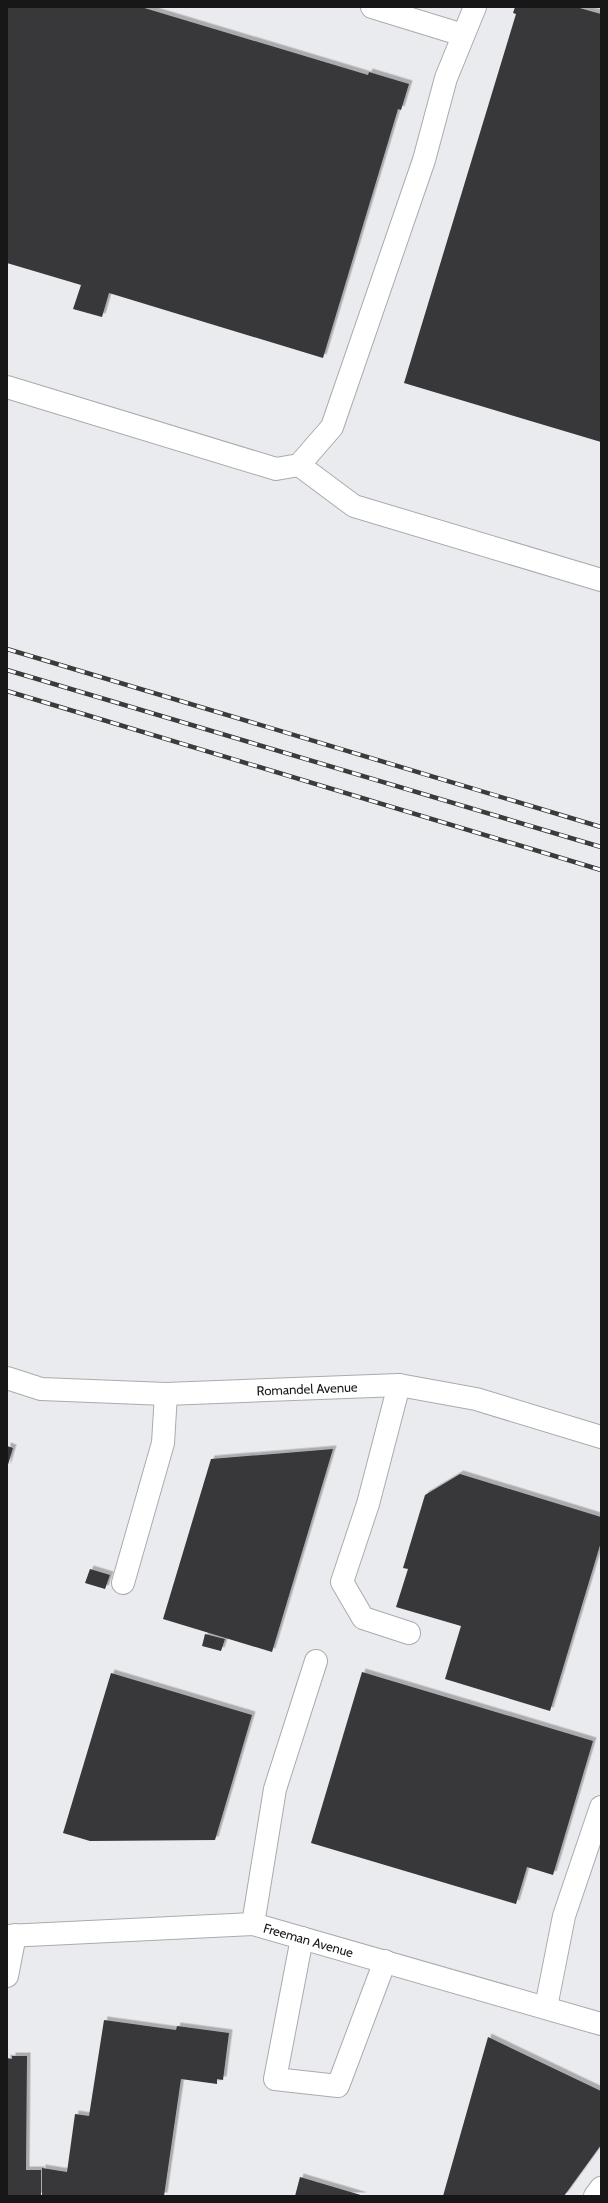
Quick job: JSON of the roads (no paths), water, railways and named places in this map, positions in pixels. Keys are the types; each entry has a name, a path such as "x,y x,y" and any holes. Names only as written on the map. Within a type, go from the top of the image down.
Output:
{"street":[{"path":"372,7 463,35"},
{"path":"7,387 276,469 299,466 332,427 424,160 446,78 475,7"},
{"path":"299,466 354,506 601,580"},
{"name":"Romandel Avenue","path":"7,1378 41,1389 166,1394 399,1385 476,1399 601,1437"},
{"path":"399,1385 368,1504 342,1582 363,1618 409,1633"},
{"path":"123,1582 163,1443 166,1394"},
{"path":"253,1924 275,1789 316,1662"},
{"path":"546,2007 564,1916 601,1807"},
{"name":"Freeman Avenue","path":"11,1935 253,1924 601,2024"},
{"path":"7,1976 11,1935"},
{"path":"302,1938 275,2079 338,2086 385,1961"},
{"path":"595,2196 601,2188"}],"railway":[{"path":"7,649 601,827"},
{"path":"7,670 601,847"},
{"path":"7,691 601,870"}]}
